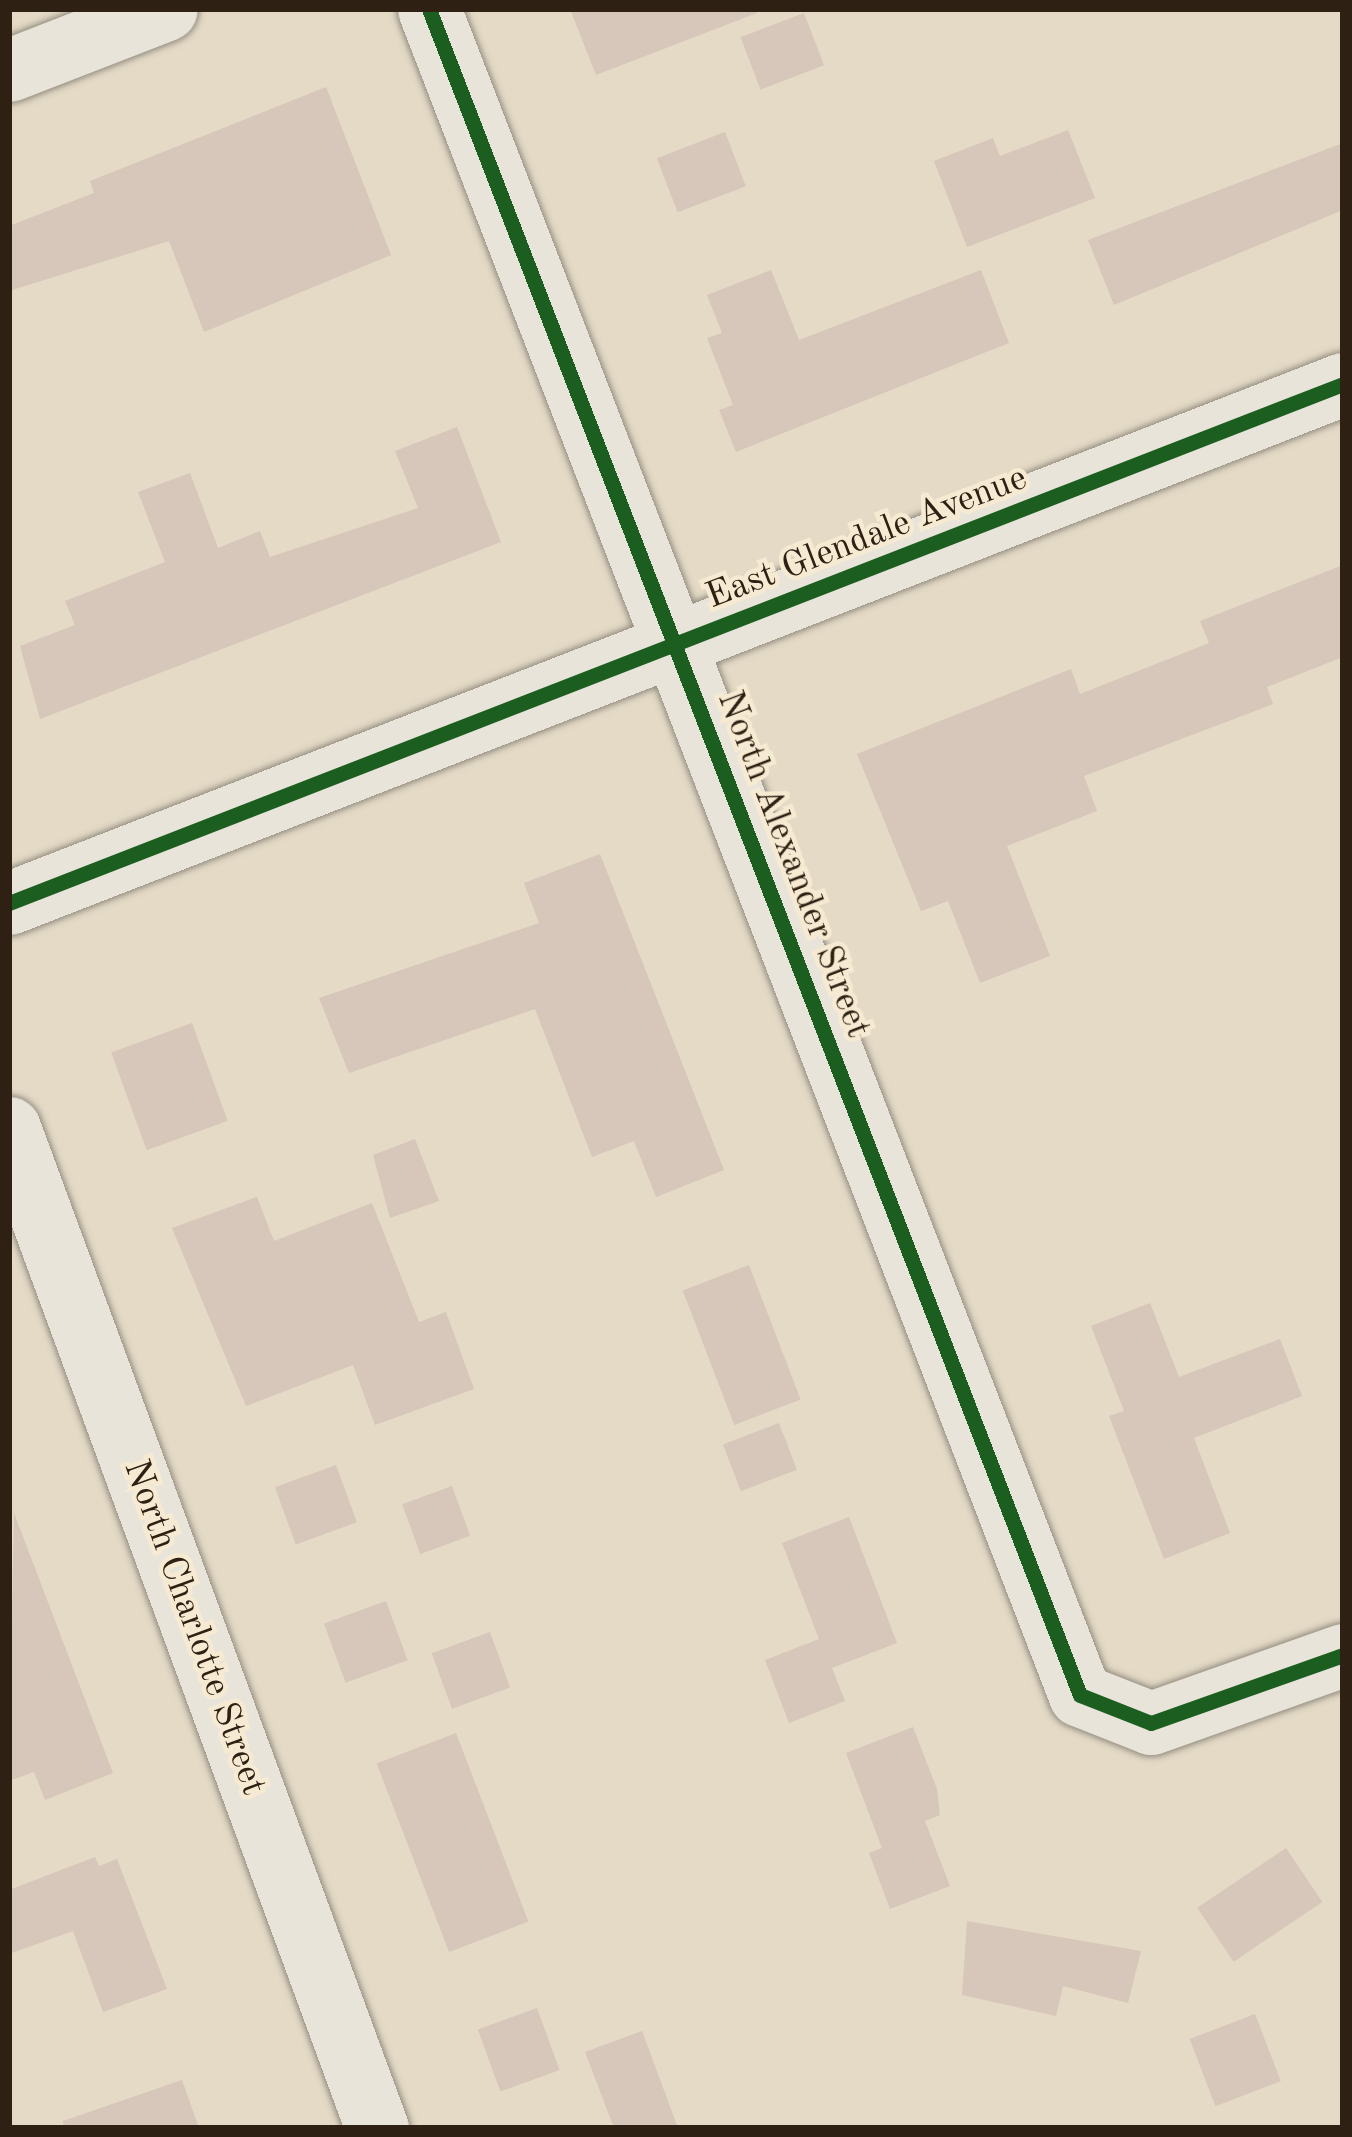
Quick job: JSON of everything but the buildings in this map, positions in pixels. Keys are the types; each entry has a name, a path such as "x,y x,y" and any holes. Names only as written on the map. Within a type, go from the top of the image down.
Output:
{"street":[{"path":"9,70 166,9"},
{"name":"North Alexander Street","path":"429,9 1080,1695 1123,1721 1183,1718 1343,1655"},
{"name":"East Glendale Avenue","path":"9,903 1343,384"},
{"name":"North Charlotte Street","path":"9,1128 377,2128"}],"cycle path":[{"path":"429,9 1080,1695 1151,1723 1343,1655"},
{"path":"9,903 1343,384"}]}
